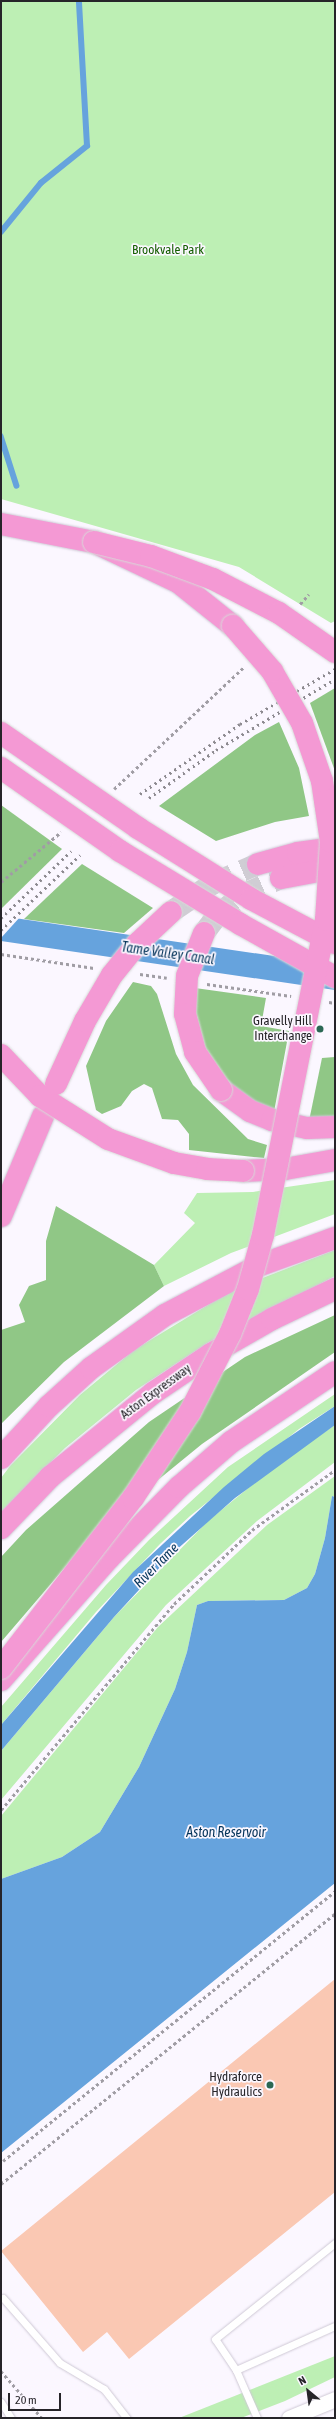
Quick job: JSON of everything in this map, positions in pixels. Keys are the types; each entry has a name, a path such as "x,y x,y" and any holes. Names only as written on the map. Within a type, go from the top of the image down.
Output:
{"highway":[{"path":"1,524 94,542 151,556 213,579 279,613 335,652"},
{"path":"1,1668 133,1498 190,1412 230,1334 248,1289 263,1235 330,889 330,827 320,773 302,723 272,671 233,626 192,592 152,568 94,542"},
{"path":"1,733 138,828 252,899 335,944"},
{"path":"1,768 120,850 240,924 335,977"},
{"path":"287,869 335,848"},
{"path":"258,864 287,869 335,868"},
{"path":"56,1084 87,1017 112,975 138,943 171,912"},
{"path":"204,933 187,976 185,1014 195,1052 221,1090 250,1111 272,1120 307,1128 335,1127"},
{"path":"1,1055 40,1096 108,1139 174,1163 207,1170 243,1171 285,1169 335,1160"},
{"path":"1,1216 42,1116"},
{"path":"1,1458 49,1406 91,1368 165,1315 258,1266 335,1238"},
{"name":"Aston Expressway","path":"1,1528 50,1477 152,1393 211,1354 272,1319 335,1289"},
{"path":"1,1680 109,1558 179,1487 231,1442 335,1372"}],"street":[{"path":"289,2418 310,2414 335,2399"}],"lane":[{"path":"257,2418 236,2370 215,2339 335,2243"},
{"path":"3,2298 60,2363 104,2389 127,2418"},
{"path":"236,2370 335,2326"},
{"path":"1,2402 11,2418"}],"path":[{"path":"294,611 309,594"},
{"path":"110,792 244,667"},
{"path":"1,882 68,827"},
{"path":"1,954 100,969"},
{"path":"140,974 173,979"},
{"path":"198,983 297,997"},
{"path":"327,1001 335,1002"},
{"path":"1,1810 174,1604 252,1530 335,1470"},
{"path":"3,2161 335,1891"},
{"path":"1,2184 335,1914"},
{"path":"1,2371 42,2418"}],"green space":[{"name":"Brookvale Park","path":"1,1 335,1 335,621 331,623 239,567 1,499"},
{"path":"335,688 335,771 310,703"},
{"path":"279,722 299,768 309,816 275,822 216,841 159,806 255,735"},
{"path":"1,805 62,849 1,909"},
{"path":"82,864 153,908 124,933 24,919"},
{"path":"133,982 151,986 157,994 176,1054 193,1085 248,1139 267,1145 264,1158 189,1150 189,1134 178,1120 162,1119 152,1088 144,1084 132,1091 121,1106 102,1114 96,1110 86,1066 106,1021"},
{"path":"195,988 266,998 261,1026 289,1031 274,1112 232,1089 202,1043 194,1013"},
{"path":"335,1057 335,1120 309,1121 322,1058"},
{"path":"335,1180 335,1214 231,1253 164,1286 154,1265 195,1223 184,1213 197,1193 253,1192"},
{"path":"56,1206 154,1265 164,1286 64,1362 1,1424 1,1330 25,1322 19,1305 29,1286 46,1280 46,1241"},
{"path":"335,1250 335,1276 209,1342 136,1390 65,1448 1,1512 1,1478 10,1466 80,1395 134,1350 234,1289"},
{"path":"335,1315 335,1352 202,1444 98,1529 1,1642 1,1557 26,1530 149,1422 245,1357"},
{"path":"335,1394 335,1406 299,1429 190,1516 160,1544 96,1612 1,1725 1,1707 106,1585 149,1540 228,1467"},
{"path":"335,1425 335,1462 257,1521 166,1605 1,1800 1,1751 114,1617 208,1521 279,1463"},
{"path":"335,1476 335,1497 332,1496 325,1538 315,1574 307,1588 284,1600 208,1601 197,1605 187,1652 175,1689 139,1767 100,1832 62,1857 1,1879 1,1816 158,1627 267,1525"},
{"path":"335,2356 335,2377 285,2401 241,2418 179,2418"}],"water":[{"name":"Tame Valley Canal","path":"1,916 335,965 335,990 1,941"},
{"name":"River Tame","path":"335,1406 335,1425 235,1498 174,1552 114,1617 1,1751 1,1725 133,1572 224,1487 264,1454"},
{"name":"Aston Reservoir","path":"332,1496 335,1497 335,1883 1,2153 1,1879 62,1857 100,1832 139,1767 175,1689 187,1652 197,1605 208,1601 284,1600 307,1588 315,1574 325,1538"}],"pier":[{"path":"1,914 20,917 1,938"}],"building":[{"name":"Hydraforce Hydraulics","path":"335,1979 335,2192 129,2359 107,2332 83,2352 1,2251"}],"waterway":[{"path":"1,232 41,183 87,146 79,1"},
{"path":"1,436 17,486"}],"tunnel":[{"path":"171,912 212,884 258,864"},
{"path":"204,933 217,916 242,895 281,878"}],"railway":[{"path":"140,794 240,724 335,669"},
{"path":"149,798 216,750 335,679"},
{"path":"1,918 71,851"},
{"path":"1,930 80,855"}],"place":[{"name":"Gravelly Hill Interchange","path":"320,1029"},
{"name":"Hydraforce Hydraulics","path":"270,2085"}]}
